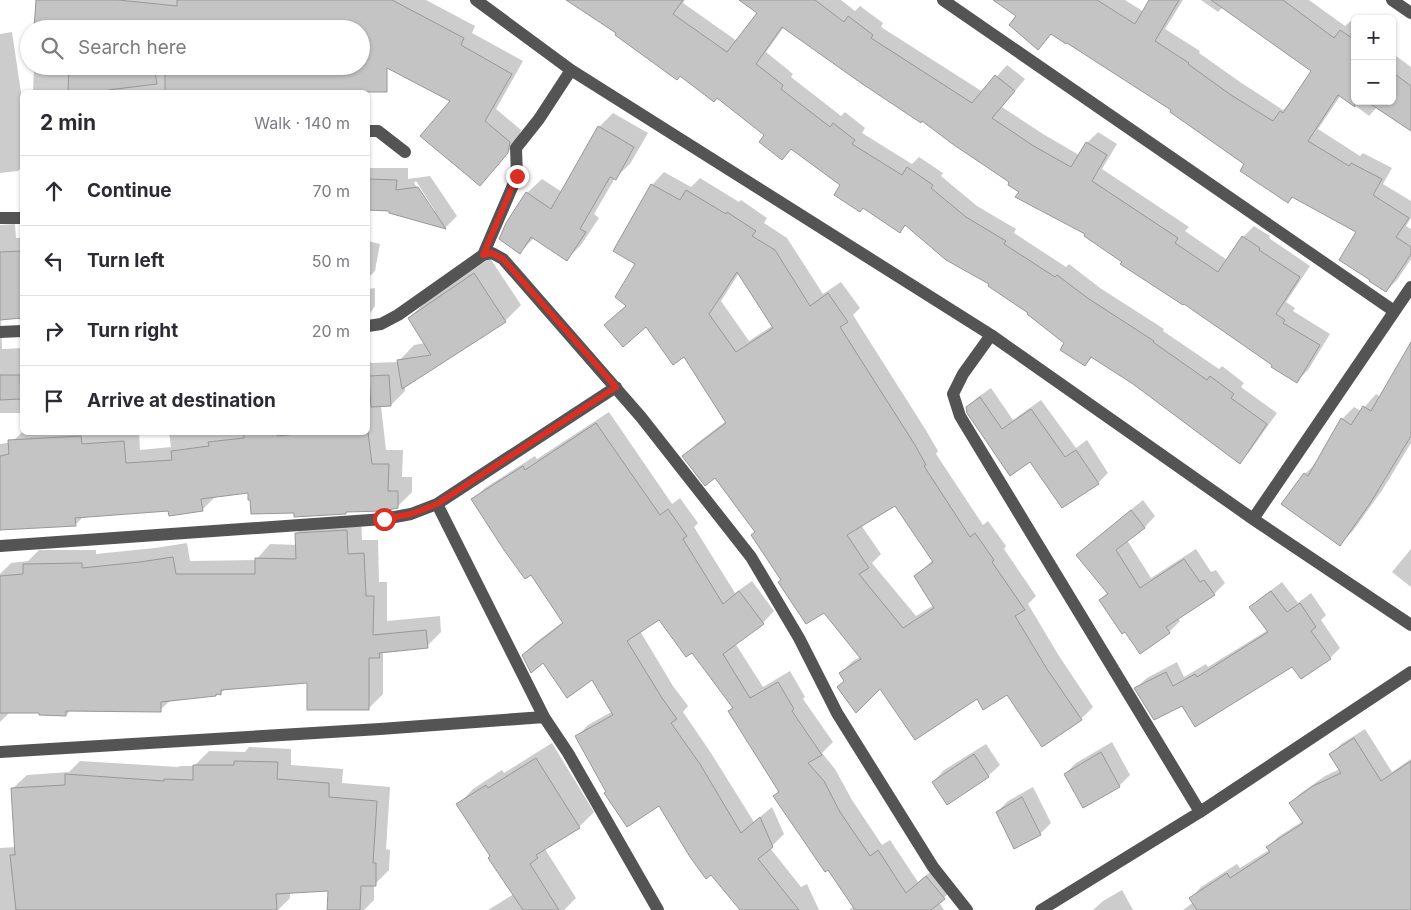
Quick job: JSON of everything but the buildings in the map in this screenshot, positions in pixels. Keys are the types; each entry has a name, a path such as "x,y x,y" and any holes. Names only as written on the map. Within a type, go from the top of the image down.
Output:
{"street":[{"path":"476,0 571,70 991,335 1253,519 1411,625"},
{"path":"944,0 1394,312"},
{"path":"1392,0 1411,13"},
{"path":"483,255 517,176 516,148 539,119 571,70"},
{"path":"370,131 378,131 405,152"},
{"path":"0,218 20,218"},
{"path":"370,326 381,324 398,315 483,255 492,253 503,259 616,387 752,557 799,638 838,714 933,867 967,910"},
{"path":"1253,519 1411,287"},
{"path":"0,332 20,331"},
{"path":"991,335 963,374 953,394 960,416 1200,812"},
{"path":"0,546 384,519 411,514 437,504 616,387"},
{"path":"437,504 544,717 568,753 658,910"},
{"path":"1041,910 1200,812 1411,672"},
{"path":"0,752 370,730 544,717"}],"route":[{"path":"384,519 411,514 437,504 616,387 503,259 492,253 483,255 517,176"}]}
